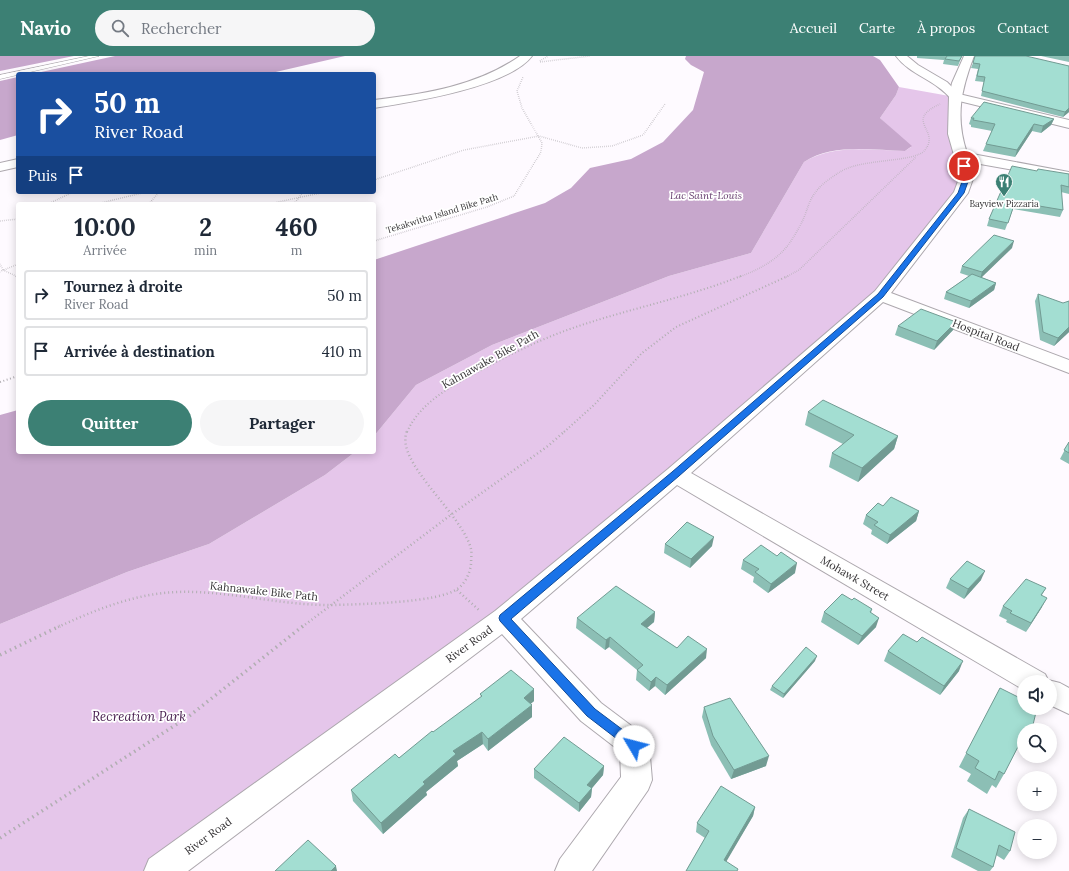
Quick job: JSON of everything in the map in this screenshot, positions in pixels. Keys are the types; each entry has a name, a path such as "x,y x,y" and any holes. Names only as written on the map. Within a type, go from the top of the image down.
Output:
{"street":[{"path":"376,104 447,91 497,75 518,64 527,56"},
{"path":"901,56 907,62 944,84 949,100 1069,124"},
{"name":"River Road","path":"161,871 499,622 676,474 881,295 961,193 967,176 954,134 949,100 969,56"},
{"path":"961,156 1069,176"},
{"path":"0,167 16,163"},
{"name":"Hospital Road","path":"881,295 1069,367"},
{"name":"Mohawk Street","path":"676,474 1023,675"},
{"path":"499,622 591,712 634,746 636,780 572,871"},
{"path":"1057,695 1069,702"}],"lane":[{"path":"23,72 96,56"},
{"path":"0,77 16,74"}],"path":[{"path":"548,56 537,63 590,56"},
{"path":"527,73 522,78 517,91 522,108 539,136"},
{"path":"0,838 188,717 329,606 452,514 548,446 594,405 642,353 662,336 676,327 780,281 798,270 916,157 924,152 930,141 930,136 922,124 923,113 928,109 949,100"},
{"path":"376,179 464,150 539,136 582,148 612,146 643,135 665,104"},
{"name":"Tekakwitha Island Bike Path","path":"376,240 487,207 514,196 541,152 542,143 539,136"},
{"name":"Kahnawake Bike Path","path":"0,654 87,615 125,600 150,594 173,592 207,593 273,602 329,606 424,598 457,590 467,577 472,564 472,550 468,537 452,514 413,465 404,444 404,434 410,422 439,396 462,381 542,339 585,324 670,300 761,267 782,253 803,218 814,192 844,169 864,163 916,157"},
{"path":"52,202 68,194"},
{"path":"105,202 138,194"},
{"path":"151,202 157,194"},
{"path":"296,202 302,194"},
{"path":"279,202 317,194"},
{"path":"0,221 16,219"},
{"path":"0,264 3,270 16,276"},
{"path":"0,272 16,265"},
{"path":"0,382 16,377"},
{"path":"457,590 499,622"}],"green space":[{"name":"Recreation Park","path":"899,87 955,97 967,176 881,295 676,474 161,871 0,871 0,624 127,572 209,544 325,475 352,454 376,454 376,434 416,385 492,345 669,276 751,253 804,162 815,156 840,150 866,149 905,151 911,147 880,118 896,95"}],"water":[{"path":"0,56 74,56 0,71"},
{"path":"115,56 345,56 276,72 41,72"},
{"name":"Lac Saint-Louis","path":"686,56 873,56 880,60 899,87 896,95 880,118 912,146 905,151 853,149 827,152 815,156 804,162 751,253 669,276 492,345 416,385 376,434 376,259 545,203 571,188 590,168 631,159 663,142 693,110 704,72 691,65 685,59"},
{"path":"16,77 16,136 0,140 0,81"},
{"path":"16,411 16,454 352,454 325,475 209,544 127,572 0,624 0,415"}],"building":[{"path":"947,56 962,56 959,61 945,59"},
{"path":"975,56 1026,56 1069,66 1069,108 1065,112 982,91 985,77 977,76 980,64 973,63"},
{"path":"984,102 1054,119 1043,126 1034,124 1017,150 986,144 995,124 973,120 974,118 971,118"},
{"path":"1012,166 1037,171 1038,169 1069,174 1069,187 1061,185 1063,210 1015,202 1008,223 989,219"},
{"path":"994,235 1014,241 982,272 962,266"},
{"path":"972,274 996,283 971,301 946,292"},
{"path":"1038,294 1063,303 1069,301 1069,327 1058,338 1043,332"},
{"path":"921,309 956,322 937,341 898,326"},
{"path":"823,400 898,436 862,468 832,453 854,435 808,412"},
{"path":"1069,442 1069,453 1064,450"},
{"path":"891,497 919,511 890,535 874,525 878,522 866,515 878,503 883,506"},
{"path":"687,522 714,537 691,559 665,544"},
{"path":"761,545 777,556 781,552 797,563 771,584 755,572 759,569 743,560"},
{"path":"967,561 985,571 968,589 950,579"},
{"path":"1026,579 1046,588 1041,595 1047,598 1031,623 1010,613 1012,611 1003,606"},
{"path":"616,586 655,612 641,624 677,648 688,636 707,649 667,685 656,677 651,682 637,670 643,665 610,637 606,640 577,618"},
{"path":"842,594 852,600 854,598 872,609 870,612 879,618 862,636 824,612"},
{"path":"903,634 917,642 922,637 963,661 944,686 888,651"},
{"path":"806,647 817,656 784,694 772,686"},
{"path":"511,670 534,689 524,698 532,705 488,739 482,732 453,751 456,754 423,782 425,784 381,823 351,790 395,754 399,758 432,731 433,732 482,696 480,694"},
{"path":"1000,688 1017,696 1017,715 1035,715 1033,723 1017,723 1017,749 1004,774 999,771 995,780 975,768 979,761 966,753"},
{"path":"730,698 769,756 734,770 713,736 704,707"},
{"path":"564,737 604,766 587,785 592,788 579,803 534,769"},
{"path":"721,786 755,807 724,860 738,869 737,871 686,871 709,831 697,823"},
{"path":"969,809 1015,832 1010,851 999,845 993,867 956,848"},
{"path":"308,840 336,866 331,871 275,871"}],"place":[{"name":"Bayview Pizzaria","path":"1004,197"}],"route":[{"path":"634,746 591,712 504,618 676,474 881,295 961,193 967,176 964,166"}]}
